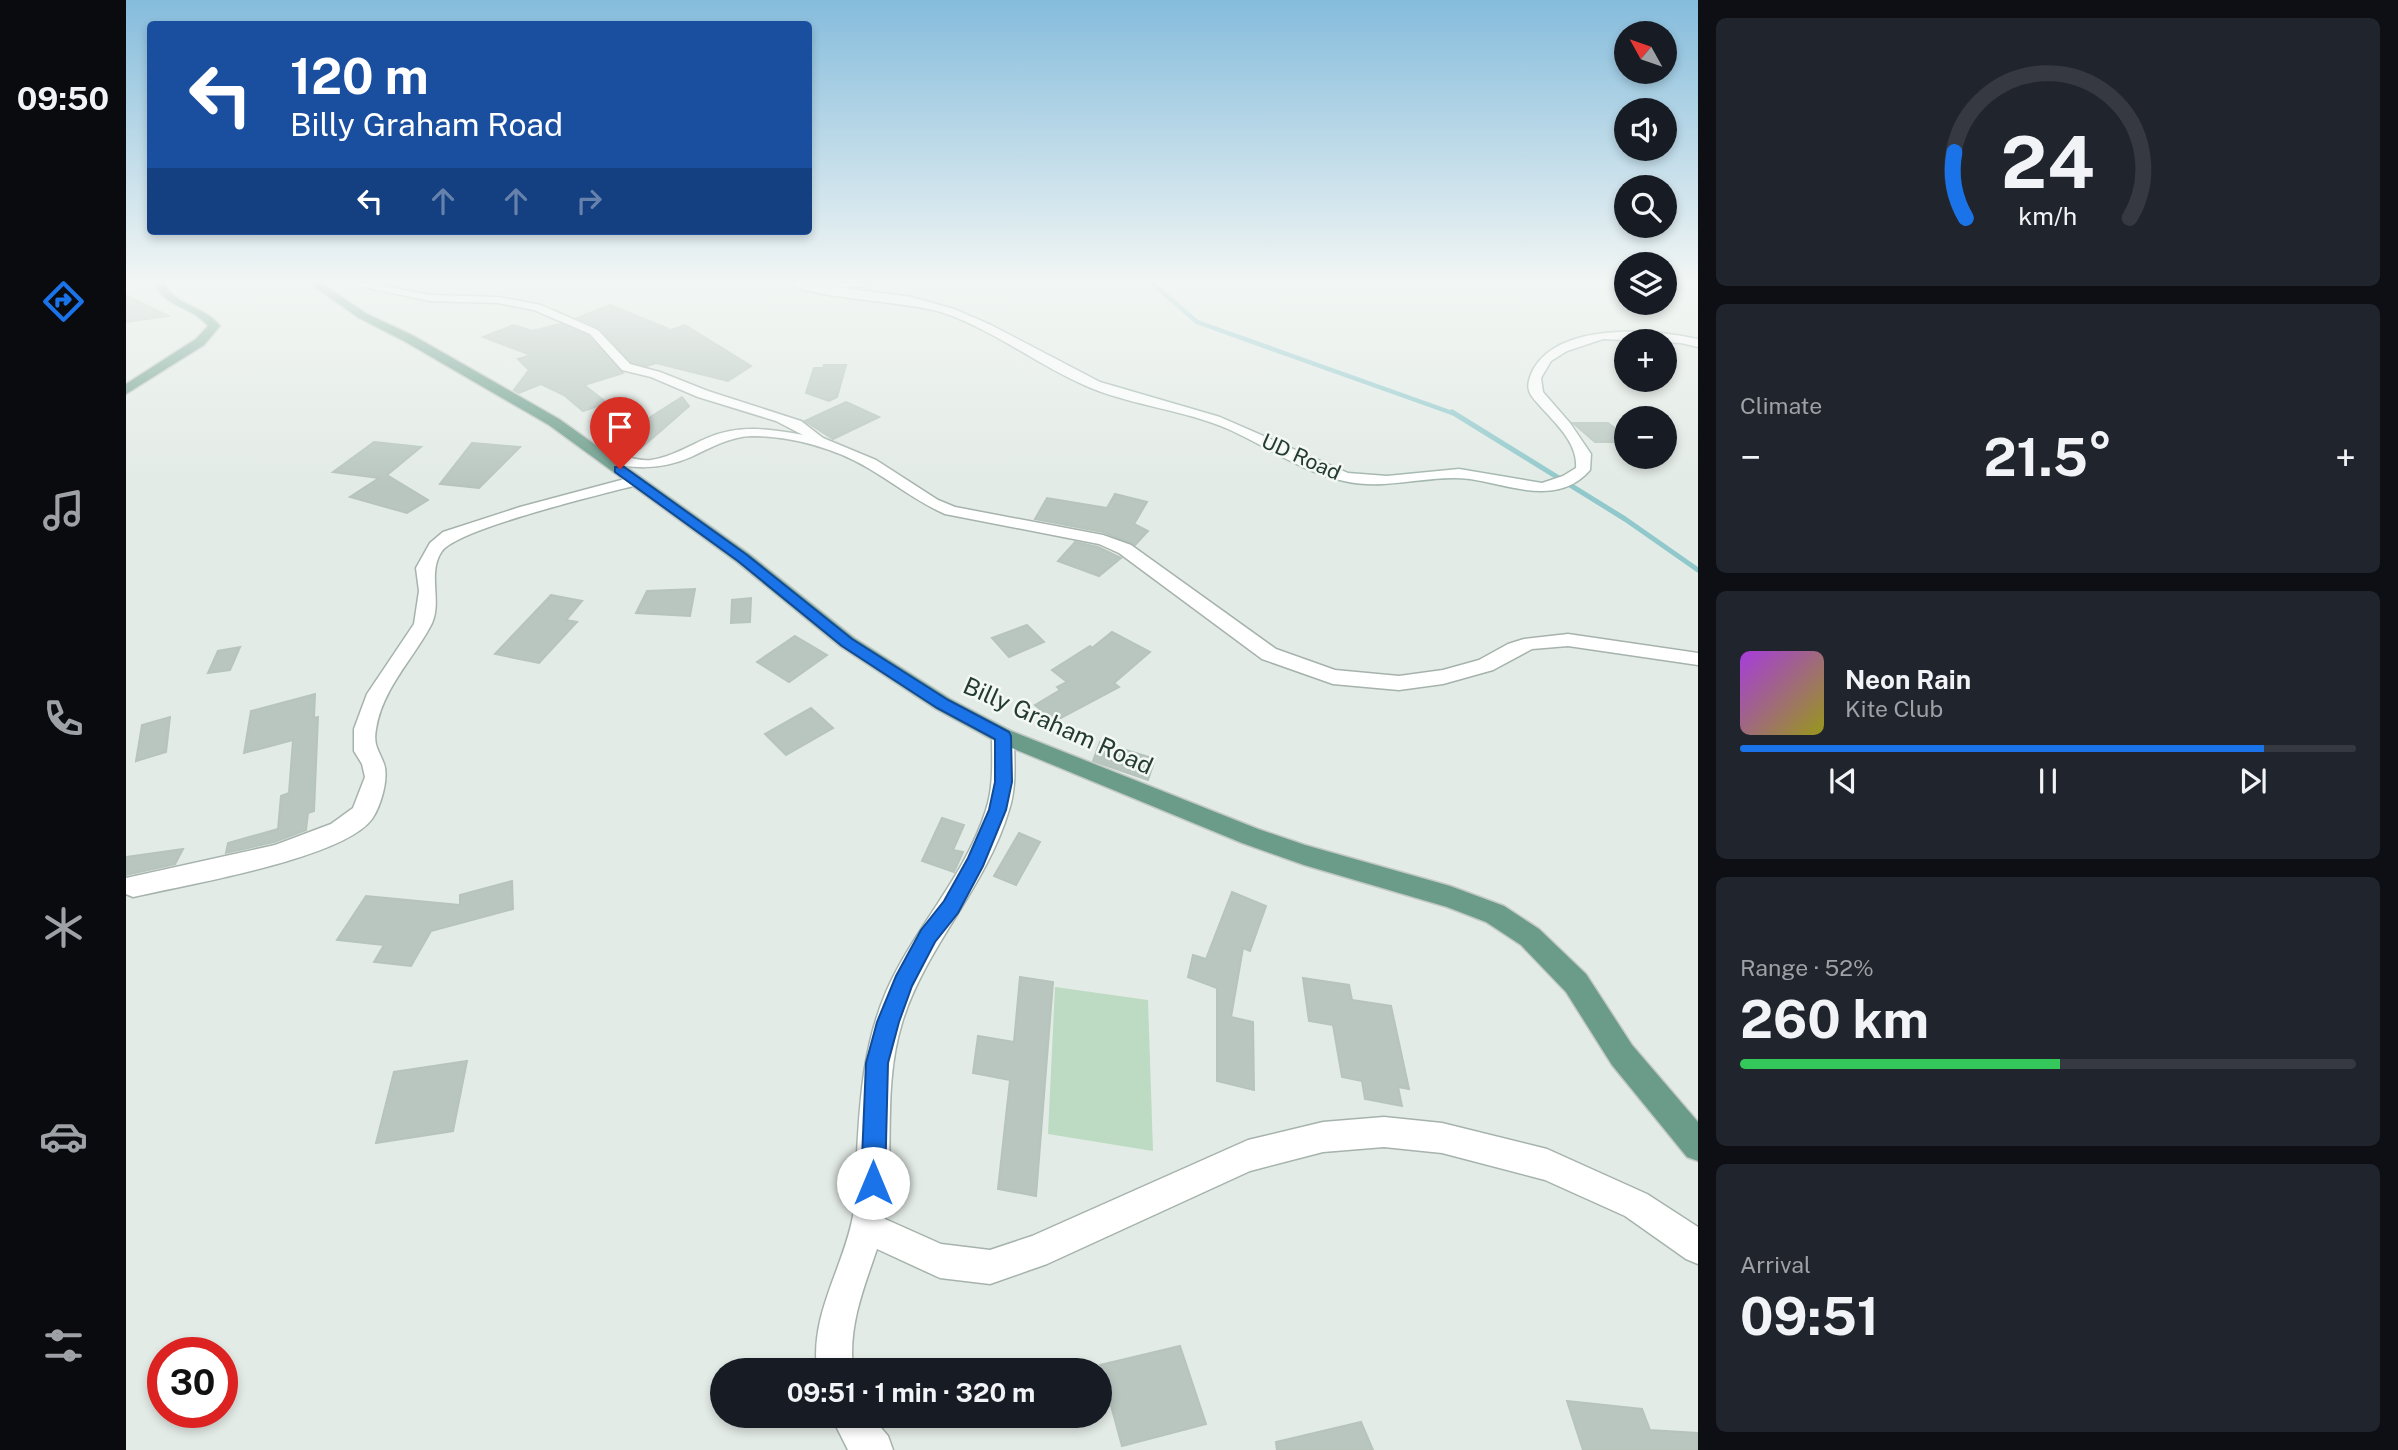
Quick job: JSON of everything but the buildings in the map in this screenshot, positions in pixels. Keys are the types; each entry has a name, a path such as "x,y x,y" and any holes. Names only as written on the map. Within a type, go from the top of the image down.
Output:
{"main road":[{"path":"126,390 187,351"},
{"name":"Billy Graham Road","path":"430,351 554,422 743,558 847,642 943,704 1003,736 1250,836 1304,855 1450,897 1495,914 1530,937 1576,983 1622,1055 1698,1146"}],"street":[{"path":"611,351 626,367 647,369 701,393 781,419 813,435 818,441"},
{"name":"UD Road","path":"1027,351 1096,386 1219,421 1336,475 1358,480 1382,481 1446,473 1473,475 1522,487 1546,489 1567,483 1583,470 1584,454 1565,426 1536,393 1535,378 1546,359 1559,351"},
{"path":"603,457 649,465 672,459 734,434 757,431 818,441 871,463 932,503 951,511 1103,540 1125,549 1269,654 1333,677 1399,683 1443,677 1486,665 1531,643 1568,640 1698,659"},
{"path":"133,886 276,855 340,831 363,814 376,778 373,764 365,751 365,729 377,694 423,624 428,591 425,568 436,547 449,536 526,510 636,481"},
{"path":"835,1358 836,1330 841,1302 867,1228 874,1198 872,1169 877,1063 888,1022 904,982 928,936 951,907 976,861 998,810 1003,782 1003,736"},
{"path":"867,1228 940,1261 990,1267 1035,1252 1144,1200 1248,1156 1323,1137 1384,1132 1442,1138 1547,1165 1636,1205 1698,1247"},
{"path":"857,1428 874,1450"}],"green space":[{"path":"1055,987 1148,1000 1153,1151 1048,1134"}],"waterway":[{"path":"1277,351 1455,414"},
{"path":"1452,412 1625,519 1698,570"}],"route":[{"path":"620,469 743,558 847,642 943,704 1003,736 1003,782 998,810 976,861 951,907 928,936 904,982 888,1022 877,1063 873,1183"}]}
